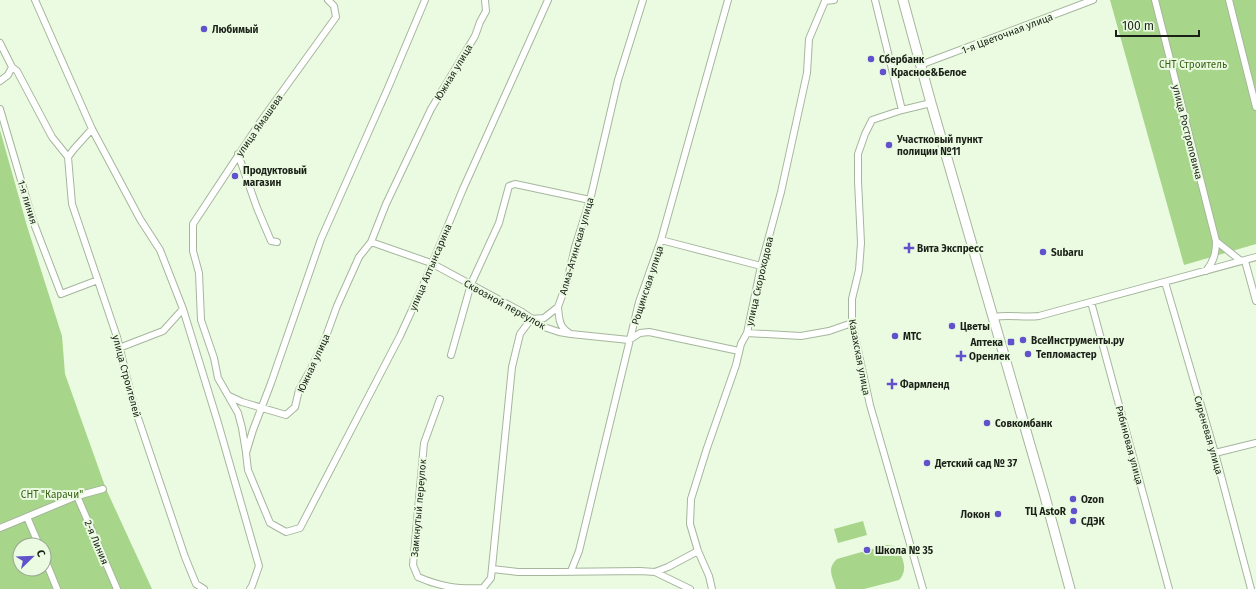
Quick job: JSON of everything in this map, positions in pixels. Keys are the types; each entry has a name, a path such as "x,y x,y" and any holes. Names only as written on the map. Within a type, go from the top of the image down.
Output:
{"main road":[{"path":"903,0 920,65 994,317 1070,589"}],"street":[{"path":"35,0 92,129 140,219 160,250 182,309 220,430 259,566 250,589"},
{"name":"улица Ямашева","path":"300,528 286,532 270,522 248,470 242,428 238,413 218,378 214,358 201,320 199,273 193,251 193,224 238,154 336,17 334,6 328,0"},
{"path":"246,453 321,239 425,0"},
{"name":"Южная улица","path":"262,408 286,415 295,407 299,390 325,339 337,306 359,257 371,242 386,204 431,109 475,36 486,11 485,0"},
{"name":"улица Алтынсарина","path":"300,528 381,374 422,288 466,181 530,43 548,0"},
{"name":"Алма-Атинская улица","path":"531,318 544,318 558,307 567,282 575,247 590,200 618,80 642,0"},
{"name":"Рощинская улица","path":"571,571 579,551 639,302 661,240 728,0"},
{"name":"улица Скороходова","path":"712,589 709,576 698,551 690,524 691,499 736,365 739,351 747,333 761,266 782,192 807,73 809,39 825,1 834,0"},
{"path":"875,0 902,110 931,103"},
{"name":"1-я Цветочная улица","path":"920,65 1093,0"},
{"name":"улица Ростроповича","path":"1155,0 1216,241"},
{"path":"1229,0 1256,107"},
{"path":"0,43 12,67 17,71 52,137 68,157 92,129"},
{"path":"0,81 8,75 12,67"},
{"name":"1-я линия","path":"0,109 33,221 61,294 98,280"},
{"name":"Казахская улица","path":"902,110 872,120 858,154 861,243 859,270 852,299 852,322 870,405 923,589"},
{"path":"238,154 257,208 271,241 276,242"},
{"name":"улица Строителей","path":"68,157 72,204 117,337 133,403 185,557 196,584 204,589"},
{"path":"451,355 471,284 499,223 509,186 514,184 590,200"},
{"path":"661,240 761,266"},
{"path":"1216,241 1243,261 1256,301"},
{"path":"1206,271 1213,262 1216,250 1216,241"},
{"name":"Сквозной переулок","path":"371,242 431,263 471,284 544,327 571,334 629,340 640,333 649,332 739,351"},
{"path":"994,317 1003,315 1026,318 1039,316 1256,257"},
{"name":"Сиреневая улица","path":"1165,282 1215,454 1251,589"},
{"name":"Рябиновая улица","path":"1091,302 1169,589"},
{"path":"558,307 561,326 564,330 571,334"},
{"path":"119,348 163,331 182,309"},
{"path":"531,318 520,334 512,367 492,569 518,572 640,570 655,572 690,589"},
{"path":"747,333 802,336 829,331 852,322"},
{"path":"229,396 262,408"},
{"name":"Замкнутый переулок","path":"440,399 424,443 413,565 418,577 434,584 461,589 482,588 491,578 492,569"},
{"path":"1215,454 1256,443"},
{"path":"0,528 77,496 103,489"},
{"name":"2-я Линия","path":"77,496 117,589"},
{"path":"27,518 35,537"},
{"path":"655,572 668,567 698,551"},
{"path":"52,577 57,589"}],"green space":[{"name":"СНТ Строитель","path":"1110,0 1256,0 1256,244 1184,265"},
{"name":"СНТ \"Карачи\"","path":"0,130 27,226 62,336 65,374 106,489 152,589 0,589"},
{"path":"863,521 867,535 838,543 834,529"},
{"path":"886,545 894,546 904,563 904,572 899,580 864,589 836,589 831,570 837,559"}],"place":[{"name":"Любимый","path":"204,29"},
{"name":"Сбербанк","path":"871,59"},
{"name":"Красное&Белое","path":"883,72"},
{"name":"Участковый пункт полиции №11","path":"889,145"},
{"name":"Продуктовый магазин","path":"235,176"},
{"name":"Вита Экспресс","path":"909,248"},
{"name":"Subaru","path":"1043,252"},
{"name":"Цветы","path":"952,326"},
{"name":"МТС","path":"895,336"},
{"name":"ВсеИнструменты.ру","path":"1023,340"},
{"name":"Аптека","path":"1011,342"},
{"name":"Тепломастер","path":"1028,354"},
{"name":"Оренлек","path":"961,356"},
{"name":"Фармленд","path":"892,384"},
{"name":"Совкомбанк","path":"987,423"},
{"name":"Детский сад № 37","path":"927,463"},
{"name":"Ozon","path":"1073,499"},
{"name":"ТЦ AstoR","path":"1074,511"},
{"name":"Локон","path":"998,514"},
{"name":"СДЭК","path":"1073,521"},
{"name":"Школа № 35","path":"867,550"}]}
